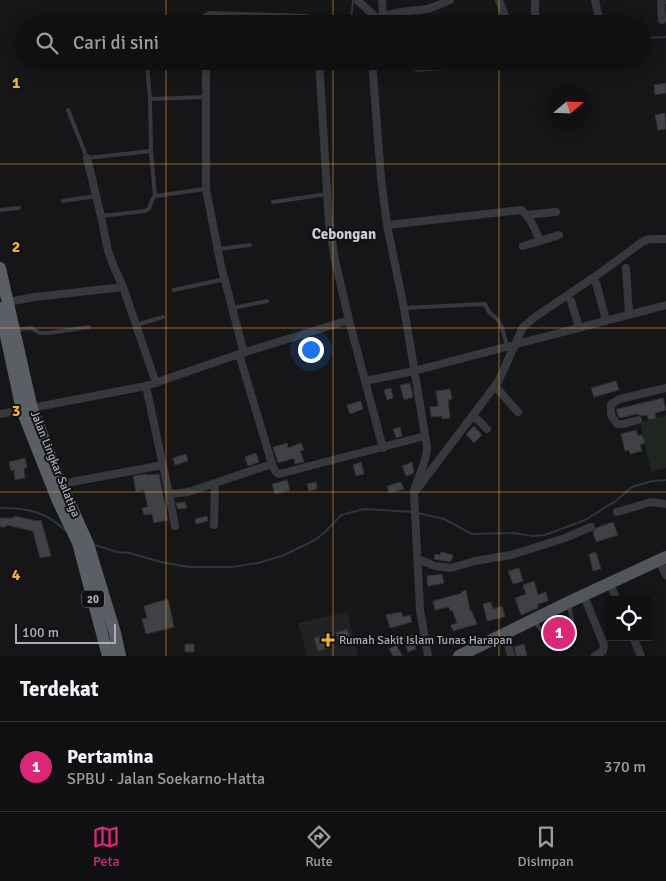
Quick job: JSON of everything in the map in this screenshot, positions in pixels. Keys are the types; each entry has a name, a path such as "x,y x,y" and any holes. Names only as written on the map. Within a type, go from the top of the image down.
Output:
{"highway":[{"name":"Jalan Lingkar Salatiga","path":"0,268 4,305 27,410 58,501 78,542 108,656"},
{"name":"Jalan Lingkar Salatiga","path":"4,305 15,331 27,410 88,544 115,633 120,656"}],"main road":[{"path":"459,656 662,559"}],"street":[{"path":"358,0 373,15"},
{"path":"379,15 382,0"},
{"path":"387,15 429,8 450,0"},
{"path":"499,0 505,15"},
{"path":"535,0 535,15"},
{"path":"595,0 598,15"},
{"path":"662,20 660,5 665,0"},
{"path":"206,70 206,189 242,354 275,471 279,474 425,436"},
{"path":"320,70 327,194 335,260 364,381 383,448"},
{"path":"373,70 380,178 425,436 426,459 417,479 414,492 420,610 428,656"},
{"path":"87,158 102,216 108,251 123,287 156,383"},
{"path":"387,225 522,210 533,225 540,241"},
{"path":"526,215 556,212"},
{"path":"523,246 559,235"},
{"path":"414,492 496,386 523,327 604,271 642,242 649,238 666,238"},
{"path":"626,268 628,313"},
{"path":"596,283 606,320"},
{"path":"4,305 35,297 123,287"},
{"path":"571,301 579,327"},
{"path":"364,381 414,371 628,313 666,305"},
{"path":"0,414 146,386 349,320"},
{"path":"146,386 175,526"},
{"path":"496,386 518,412"},
{"path":"638,420 617,424 611,415 612,404 620,399 666,388"},
{"path":"473,415 487,429"},
{"path":"169,494 188,492 272,464"},
{"path":"61,484 163,465"},
{"path":"214,525 215,484"},
{"path":"617,512 651,502 666,504"},
{"path":"418,559 435,566 451,568 476,560 510,555 550,543 591,527"},
{"path":"662,559 666,576"},
{"path":"610,584 615,596"},
{"path":"584,596 604,644 603,651 595,656"},
{"path":"505,634 511,656"},
{"path":"635,641 641,656"}],"lane":[{"path":"148,70 151,151 156,196"},
{"path":"150,99 206,97"},
{"path":"68,110 87,158 151,151"},
{"path":"102,216 145,211 149,209 152,200 156,196 206,189"},
{"path":"273,202 327,194"},
{"path":"64,201 96,196"},
{"path":"0,210 19,208"},
{"path":"218,249 250,245"},
{"path":"174,290 225,279"},
{"path":"233,308 267,301"},
{"path":"404,308 485,304 489,312 502,327 507,346"},
{"path":"136,324 162,317"},
{"path":"15,331 31,328 40,333 49,333 89,327"},
{"path":"534,619 550,641 556,643 571,638 573,632 569,602"}],"shaded area":[{"path":"666,416 666,468 651,472 640,422"},
{"name":"Rumah Sakit Islam Tunas Harapan","path":"347,612 358,656 307,656 298,623"}],"building":[{"path":"666,83 666,93 655,95 654,85"},
{"path":"665,113 666,129 658,130 655,115"},
{"path":"616,381 619,390 594,397 591,388"},
{"path":"410,383 413,397 404,400 400,385"},
{"path":"391,388 393,398 387,400 384,390"},
{"path":"450,389 452,399 448,400 450,418 442,419 442,416 431,417 430,407 438,406 436,391"},
{"path":"663,398 666,410 655,413 656,418 649,420 647,415 637,414 620,418 617,413 617,409"},
{"path":"361,401 363,409 350,414 347,405"},
{"path":"474,426 482,435 474,443 466,434"},
{"path":"400,427 402,436 396,438 393,429"},
{"path":"636,430 638,436 642,435 645,443 640,445 642,451 630,454 629,450 625,451 621,434"},
{"path":"287,443 288,448 301,443 304,450 300,451 304,462 295,464 294,458 278,463 273,447"},
{"path":"256,453 259,462 248,466 245,457"},
{"path":"186,454 188,461 175,465 173,458"},
{"path":"25,458 27,468 24,468 25,478 15,480 14,470 11,471 9,462"},
{"path":"361,462 364,474 356,476 353,465"},
{"path":"412,462 414,473 406,476 402,466"},
{"path":"159,474 168,520 154,523 152,514 144,515 142,508 148,507 144,490 136,492 133,476"},
{"path":"287,480 290,490 275,494 272,484"},
{"path":"316,482 317,489 309,491 307,484"},
{"path":"401,482 404,489 389,493 387,486"},
{"path":"185,502 187,508 178,509 176,503"},
{"path":"14,516 37,521 41,520 51,556 40,558 33,531 6,525 6,527 0,527 0,518 13,518"},
{"path":"207,516 208,521 196,524 195,519"},
{"path":"613,522 618,535 596,542 593,532 596,528"},
{"path":"441,552 453,555 451,562 434,559 435,554 440,555"},
{"path":"596,552 601,569 593,571 589,554"},
{"path":"519,568 523,581 513,584 508,571"},
{"path":"442,574 444,583 428,586 427,576"},
{"path":"534,581 538,595 546,592 548,601 538,604 538,608 521,615 515,598 526,594 523,585"},
{"path":"466,590 470,611 477,624 453,631 451,625 457,623 452,610 450,611 449,607 435,610 433,601 462,593"},
{"path":"168,599 174,627 146,634 142,619 147,618 144,606"},
{"path":"491,602 493,609 502,606 505,617 487,621 483,604"},
{"path":"401,612 403,617 410,615 412,622 390,628 386,615"},
{"path":"347,629 352,642 340,646 336,633"},
{"path":"326,635 330,648 318,651 314,638"},
{"path":"412,635 416,649 408,652 403,637"},
{"path":"185,644 194,644 194,652 185,652"},
{"path":"524,644 527,656 516,656 514,647"},
{"path":"396,645 402,656 393,656 389,649"}],"waterway":[{"path":"352,15 353,0"},
{"path":"651,38 666,37"},
{"path":"416,70 430,70"},
{"path":"418,513 444,519 472,534 514,533 533,536 545,535 585,520 617,500 632,487 652,481 666,480"},
{"path":"0,508 36,512 51,519 66,531"},
{"path":"95,545 117,552 189,567 232,567 258,563 282,556 315,540 341,515 364,509 414,512"}],"place":[{"name":"Pertamina","path":"559,633"},
{"name":"Rumah Sakit Islam Tunas Harapan","path":"328,640"}],"district":[{"name":"Cebongan","path":"344,234"}]}
